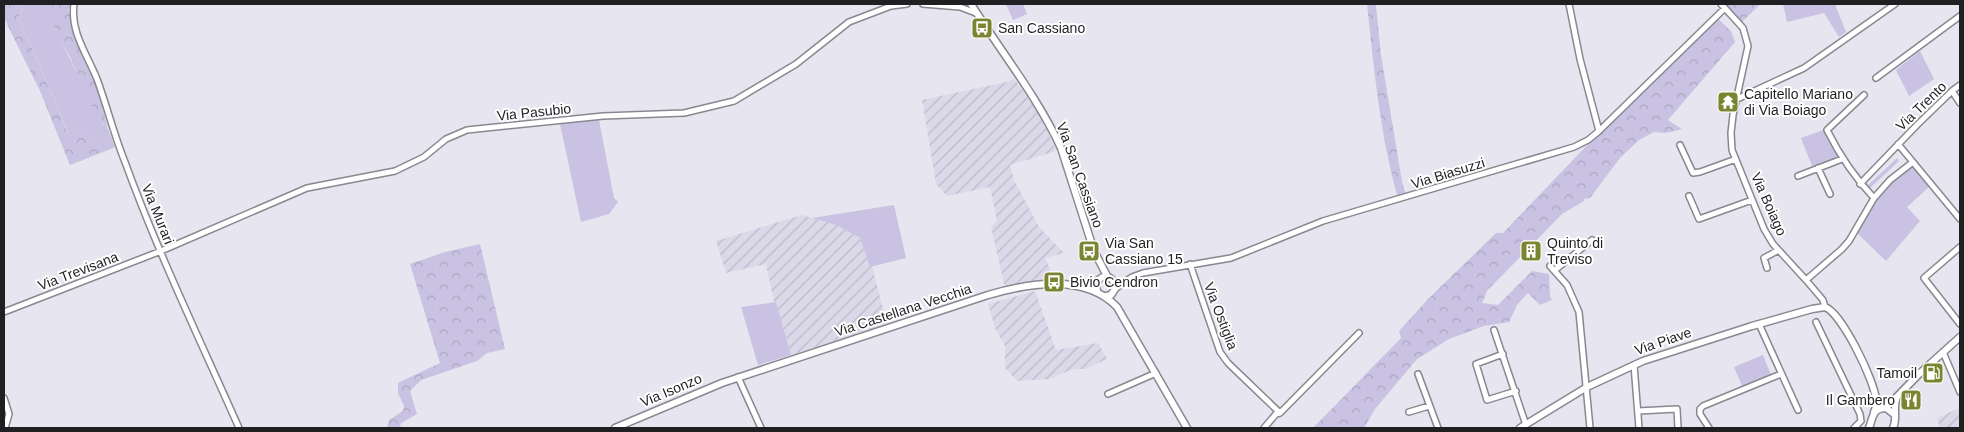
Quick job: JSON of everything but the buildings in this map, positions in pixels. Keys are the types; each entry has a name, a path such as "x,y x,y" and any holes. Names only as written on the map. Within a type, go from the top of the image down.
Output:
{"main road":[{"name":"Via San Cassiano","path":"971,4 1042,109 1061,148 1096,256 1097,280"},
{"name":"Via San Cassiano","path":"1096,256 1110,277"},
{"path":"1115,290 1111,295 1100,295 1095,286 1097,280 1110,277 1115,283 1120,310"},
{"name":"Via Castellana Vecchia","path":"738,377 996,293 1036,286 1078,285 1097,280"},
{"name":"Via Castellana Vecchia","path":"1078,285 1097,291"},
{"path":"1106,296 1120,310 1187,428"},
{"name":"Via Piave","path":"1523,427 1587,387 1634,364 1675,349 1758,324 1825,307"},
{"name":"Via Boiago","path":"1825,307 1834,314 1853,343 1875,393 1876,400 1871,426"},
{"path":"1886,408 1894,398 1960,337"},
{"name":"Via Isonzo","path":"615,428 692,394 738,377"},
{"name":"Via Boiago","path":"1875,393 1886,408"},
{"path":"1881,400 1886,402 1894,398"},
{"path":"1894,398 1895,423"},
{"path":"1874,412 1879,408 1886,408"},
{"path":"1886,408 1895,423"}],"street":[{"name":"Via Murari","path":"74,4 73,18 80,44 96,78 124,162 239,428"},
{"name":"Via Pasubio","path":"161,251 307,188 395,171 424,157 446,139 467,130 603,116 684,113 734,101 796,64 849,22 891,6 907,4"},
{"path":"923,4 952,5 976,13"},
{"path":"1569,4 1580,59 1599,131"},
{"path":"1735,100 1804,68 1895,4"},
{"name":"Via Biasuzzi","path":"1110,277 1132,277 1147,272 1231,258 1317,223 1574,147 1588,140 1599,131 1723,6"},
{"name":"Via Boiago","path":"1723,6 1740,24 1747,39 1747,55 1735,100 1731,134 1732,150 1764,229 1777,251 1806,280 1823,300 1825,307"},
{"path":"1876,78 1960,16"},
{"name":"Via Trento","path":"1860,184 1898,144 1960,85"},
{"path":"1952,91 1960,103"},
{"path":"1864,95 1827,130 1842,159 1860,184 1874,198"},
{"path":"1898,144 1960,219"},
{"path":"1680,145 1693,173 1736,159"},
{"path":"1798,176 1842,159"},
{"path":"1806,280 1849,241 1874,198 1890,180 1913,162"},
{"path":"1818,168 1830,194"},
{"path":"1689,196 1699,219 1752,200"},
{"path":"1555,270 1592,240"},
{"path":"1960,247 1924,278 1960,324"},
{"name":"Via Trevisana","path":"4,312 161,251"},
{"path":"1767,268 1764,258 1777,251"},
{"name":"Via Ostiglia","path":"1190,264 1220,352 1228,364 1280,413"},
{"path":"1550,266 1567,285 1579,312 1590,428"},
{"name":"Via Biasuzzi","path":"1115,290 1132,277"},
{"path":"1816,322 1862,420 1854,428"},
{"path":"1758,324 1798,410"},
{"path":"1494,330 1516,391 1523,427"},
{"path":"1264,428 1359,333"},
{"path":"1943,352 1960,392"},
{"path":"1503,354 1476,364 1487,400 1516,391"},
{"path":"1634,364 1639,428"},
{"path":"1108,394 1156,373"},
{"path":"1418,374 1438,428"},
{"path":"1709,428 1700,414 1700,409 1703,406 1781,374"},
{"path":"738,377 762,428"},
{"path":"4,398 9,414 5,428"},
{"path":"1409,412 1429,406"},
{"path":"1638,410 1677,409 1678,428"}],"shaded area":[{"path":"1014,79 1040,114 1056,151 1010,165 1014,180 1039,227 1064,253 1045,258 1055,281 1005,288 991,227 997,221 990,187 947,196 936,184 922,100"},
{"path":"802,215 836,225 860,238 870,267 872,266 887,324 791,355 776,303 774,302 766,264 726,273 716,241"},
{"path":"1035,291 1056,350 1098,343 1107,359 1086,369 1073,369 1049,379 1017,381 1005,368 1005,346 995,328 988,304"},
{"path":"1960,408 1960,428 1940,428 1937,418"}],"green space":[{"path":"4,4 22,4 23,8 18,18 68,133 74,132 89,136 103,152 70,165 40,91 5,20"},
{"path":"22,4 53,4 54,27 102,123 108,129 115,147 103,152 89,136 80,133 69,134 18,18 23,8"},
{"path":"53,4 77,4 68,9 98,89 108,129 91,104 70,57 57,34 52,20"},
{"path":"1006,4 1023,4 1027,14 1013,20"},
{"path":"1367,4 1376,4 1381,55 1402,182 1406,195 1398,198 1382,126"},
{"path":"1720,4 1760,4 1738,26 1720,7"},
{"path":"1783,4 1835,4 1846,32 1839,37 1824,13 1787,22"},
{"path":"1716,17 1731,31 1735,42 1668,120 1682,129 1666,133 1654,132 1639,140 1620,158 1590,198 1584,199 1584,201 1562,214 1487,291 1482,303 1498,305 1532,271 1549,274 1550,296 1552,300 1540,305 1528,293 1517,305 1509,322 1484,326 1449,339 1417,359 1375,409 1364,428 1313,428 1401,338 1399,331 1428,299 1496,233 1503,233 1618,113"},
{"path":"1920,51 1934,79 1909,96 1896,70"},
{"path":"599,120 614,198 618,202 609,214 581,222 560,124"},
{"path":"1826,129 1839,157 1812,166 1801,138"},
{"path":"1897,158 1899,161 1869,189 1867,186"},
{"path":"1912,165 1930,186 1907,207 1920,221 1886,261 1857,233 1875,203 1890,184"},
{"path":"894,205 906,258 870,267 860,238 836,225 812,218"},
{"path":"480,244 505,349 487,353 477,361 421,380 410,391 417,414 400,424 401,428 387,428 389,420 403,411 404,406 398,393 398,383 440,363 410,264 445,252"},
{"path":"776,302 791,355 758,365 741,307"},
{"path":"1763,355 1771,375 1742,386 1734,367"}],"place":[{"name":"San Cassiano","path":"982,28"},
{"name":"Capitello Mariano di Via Boiago","path":"1728,102"},
{"name":"Via San Cassiano 15","path":"1089,251"},
{"name":"Quinto di Treviso","path":"1531,251"},
{"name":"Bivio Cendron","path":"1054,282"},
{"name":"Tamoil","path":"1933,373"},
{"name":"Il Gambero","path":"1911,400"}]}
